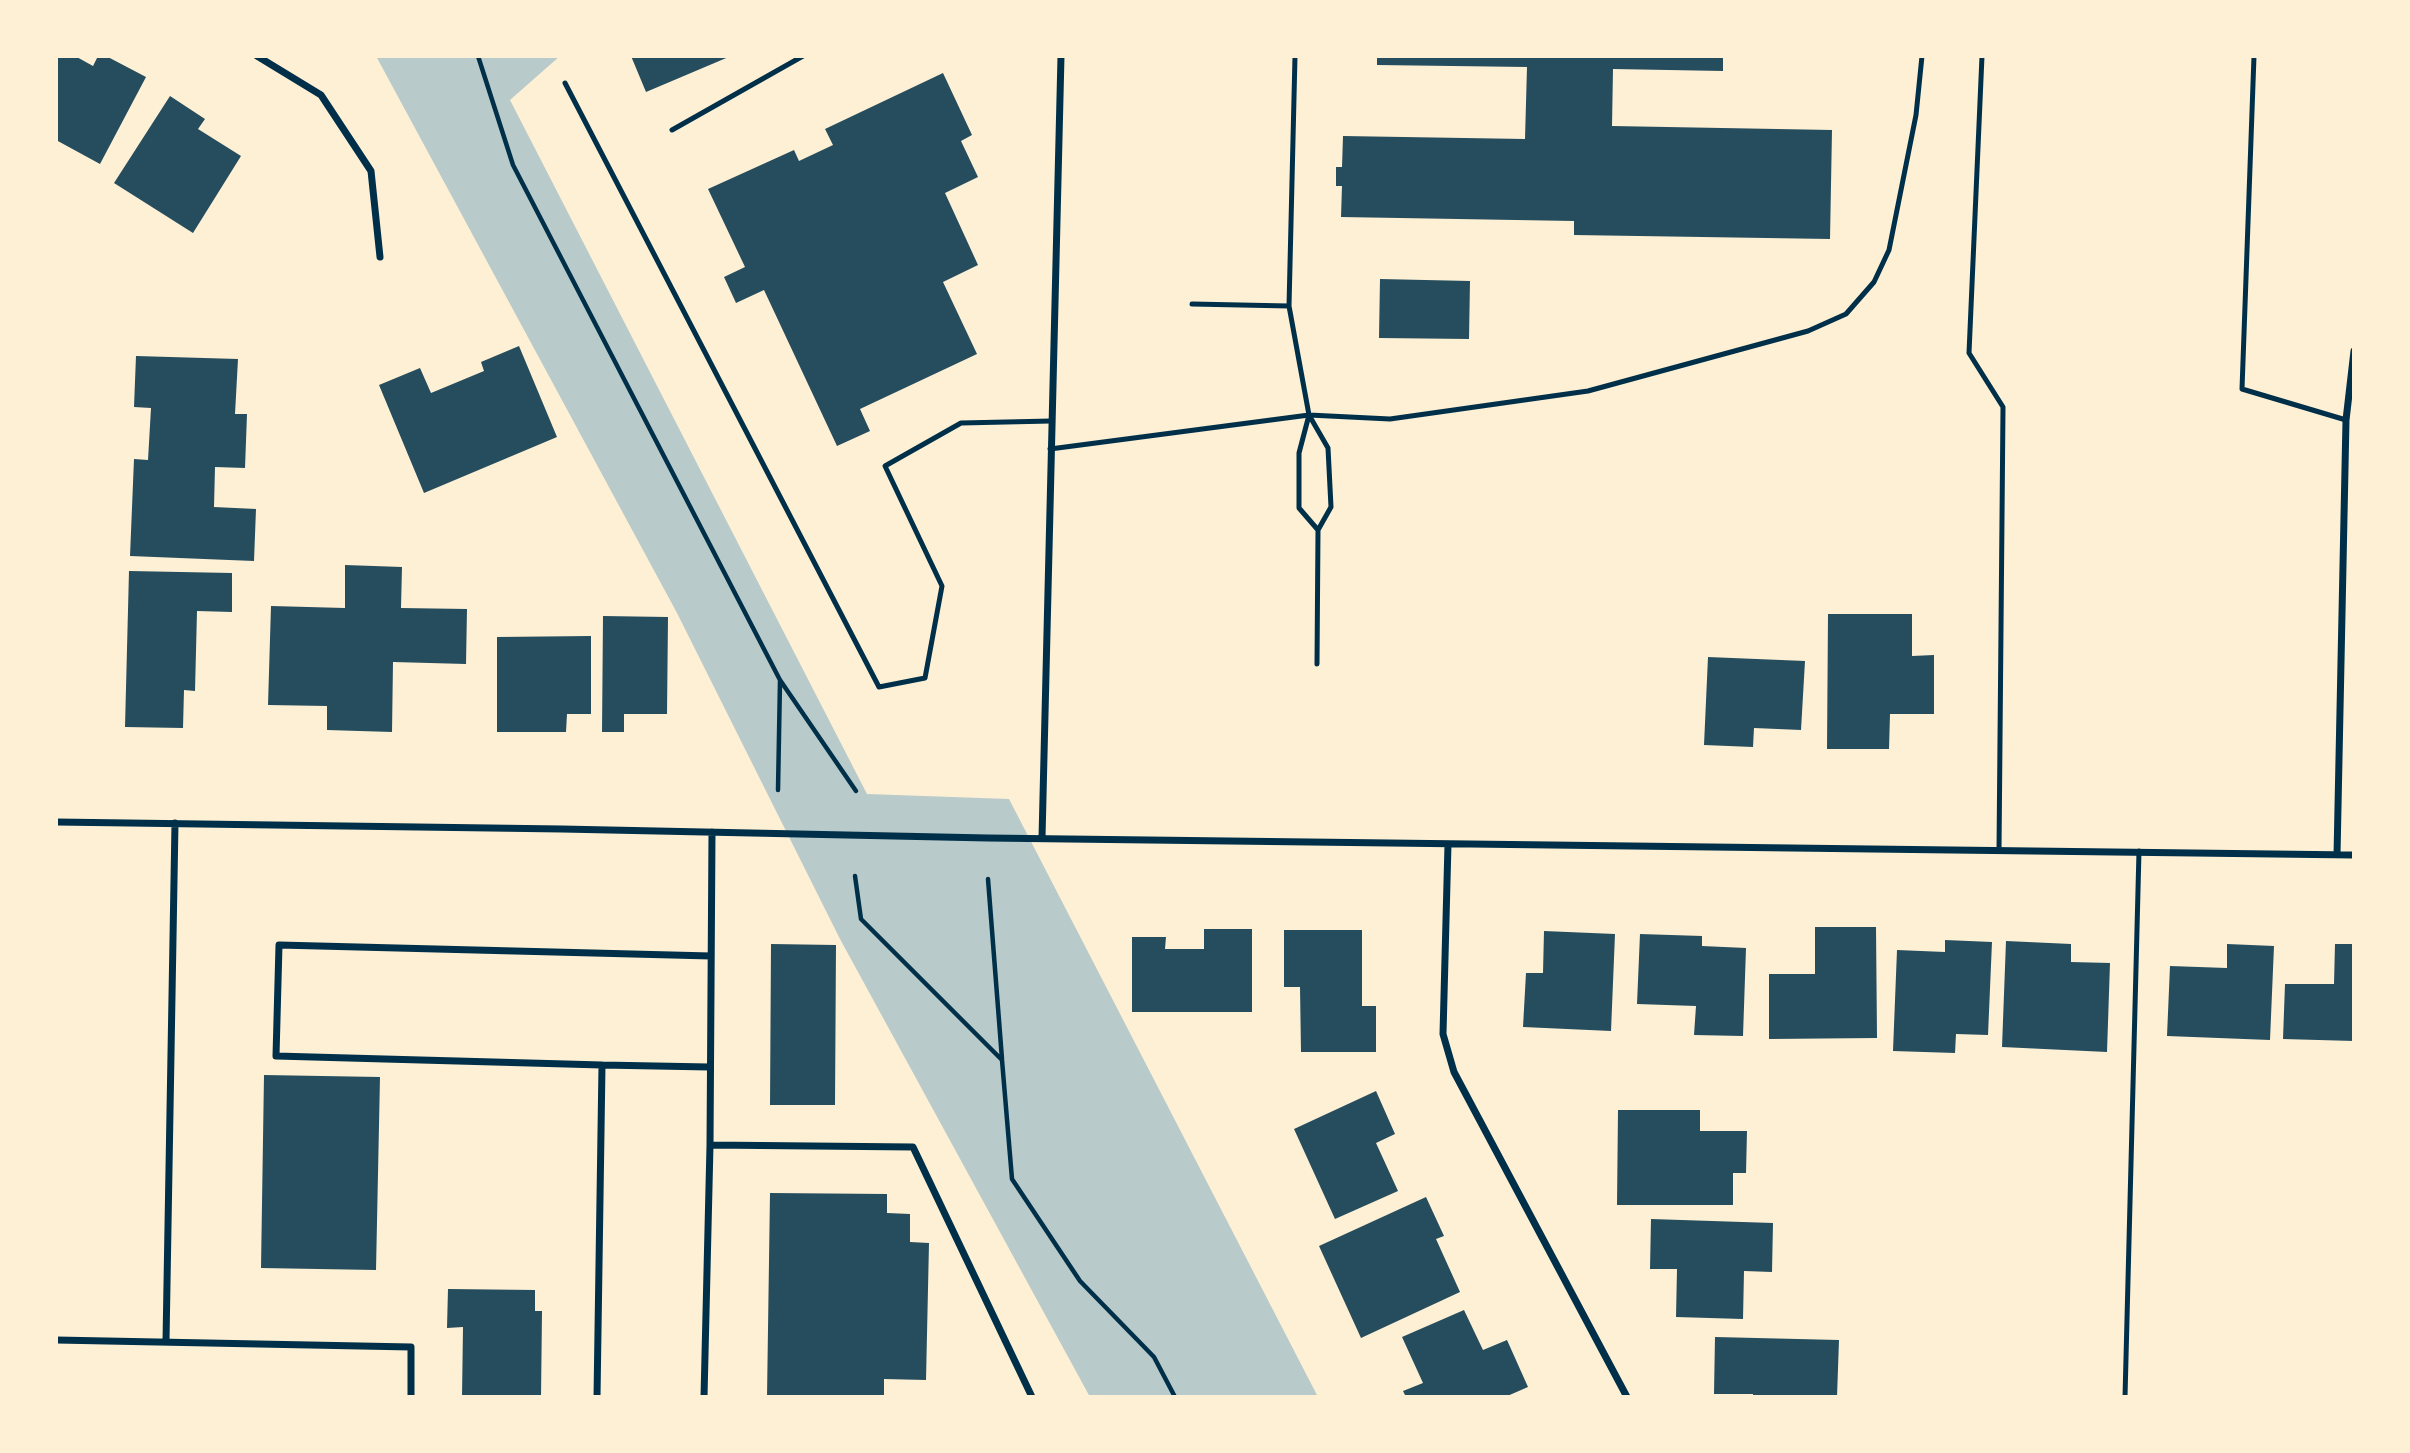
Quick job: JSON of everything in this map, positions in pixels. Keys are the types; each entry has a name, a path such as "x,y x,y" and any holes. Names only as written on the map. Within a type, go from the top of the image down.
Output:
{"street":[{"path":"257,56 321,95 372,171 380,257"},
{"path":"1042,838 1061,56"},
{"path":"2337,855 2346,420 2354,351"},
{"path":"56,822 2354,856"},
{"path":"166,1341 175,823"},
{"path":"704,1397 710,1145 712,832"},
{"path":"1448,844 1443,1034 1454,1072 1627,1397"},
{"path":"709,1067 276,1056 279,945 711,956"},
{"path":"597,1397 602,1065"},
{"path":"710,1145 913,1147 1032,1397"},
{"path":"56,1340 411,1347 411,1397"}],"lane":[{"path":"672,130 803,56"},
{"path":"1295,56 1289,306 1309,415 1328,448 1331,507 1318,530 1317,664"},
{"path":"1051,449 1309,415 1390,419 1588,391 1808,331 1846,314 1874,282 1889,250 1916,115 1922,56"},
{"path":"1982,56 1969,353 2003,407 1999,850"},
{"path":"2254,56 2242,389 2346,420"},
{"path":"565,83 879,687 925,678 942,586 885,466 961,423 1051,421"},
{"path":"1192,304 1289,306"},
{"path":"1309,415 1299,453 1299,508 1318,530"},
{"path":"2125,1397 2138,851"}],"path":[{"path":"478,56 513,165 780,680 856,791"},
{"path":"778,790 780,680"},
{"path":"855,876 861,919 1002,1060"},
{"path":"988,879 1012,1179 1080,1280 1154,1357 1175,1397"}],"shaded area":[{"path":"376,56 560,56 510,100 867,794 1009,799 1318,1397 1090,1397 840,939 677,613"}],"building":[{"path":"56,56 75,56 93,66 98,56 106,56 146,77 100,164 56,140"},
{"path":"631,56 731,56 646,92"},
{"path":"1377,56 1723,56 1723,71 1613,69 1612,126 1832,130 1830,239 1574,235 1574,221 1341,217 1342,186 1336,186 1336,167 1342,167 1343,136 1525,139 1527,67 1377,65"},
{"path":"943,73 972,135 961,141 978,177 945,193 978,265 943,282 977,354 860,409 870,431 837,446 764,290 736,303 724,277 745,267 708,189 794,150 799,161 833,145 825,129"},
{"path":"170,96 205,119 198,129 241,156 193,233 114,183"},
{"path":"1380,279 1470,281 1469,339 1379,338"},
{"path":"519,346 557,437 424,493 379,385 420,368 431,393 484,371 481,362"},
{"path":"136,356 238,359 235,414 247,414 245,468 215,467 214,507 256,509 254,561 130,556 134,459 148,460 151,408 134,407"},
{"path":"345,565 402,567 401,608 467,609 466,664 393,662 392,732 327,730 327,706 268,705 271,606 345,608"},
{"path":"129,571 232,573 232,612 197,611 195,691 184,690 183,728 125,727"},
{"path":"1828,614 1912,614 1912,656 1934,655 1934,714 1890,714 1889,749 1827,749"},
{"path":"603,616 668,617 667,714 624,714 624,732 602,732"},
{"path":"591,636 591,714 567,714 566,732 497,732 497,637"},
{"path":"1708,657 1805,661 1801,730 1754,728 1753,747 1704,745"},
{"path":"1815,927 1876,927 1877,1038 1769,1039 1769,974 1815,974"},
{"path":"1204,929 1252,929 1252,1012 1132,1012 1132,937 1166,937 1165,949 1204,949"},
{"path":"1284,930 1362,930 1362,1006 1376,1006 1376,1052 1301,1052 1300,987 1284,987"},
{"path":"1544,931 1615,934 1611,1031 1523,1027 1526,973 1543,973"},
{"path":"1640,934 1702,936 1702,946 1746,948 1743,1036 1694,1035 1696,1006 1637,1004"},
{"path":"1945,940 1992,942 1988,1035 1956,1034 1955,1053 1893,1051 1897,950 1945,952"},
{"path":"2006,941 2071,944 2071,962 2110,963 2107,1052 2002,1047"},
{"path":"771,944 836,945 835,1105 770,1105"},
{"path":"2227,944 2274,946 2270,1040 2167,1036 2170,966 2227,968"},
{"path":"2335,944 2354,944 2354,1041 2283,1039 2285,984 2334,984"},
{"path":"264,1075 380,1077 376,1270 261,1268"},
{"path":"1376,1091 1395,1134 1376,1143 1398,1191 1335,1219 1294,1129"},
{"path":"1618,1110 1700,1110 1700,1131 1747,1131 1746,1173 1733,1173 1733,1205 1617,1205"},
{"path":"770,1193 887,1194 887,1213 910,1214 910,1242 929,1243 926,1380 884,1379 884,1397 767,1397"},
{"path":"1426,1197 1444,1236 1436,1239 1460,1292 1361,1338 1319,1246"},
{"path":"1651,1219 1773,1223 1772,1272 1744,1271 1743,1319 1676,1317 1677,1269 1650,1269"},
{"path":"448,1289 535,1290 535,1311 542,1311 541,1397 462,1397 463,1327 447,1328"},
{"path":"1464,1310 1483,1350 1507,1340 1528,1387 1505,1397 1406,1397 1403,1391 1423,1383 1402,1337"},
{"path":"1715,1337 1839,1340 1837,1397 1714,1394"}]}
